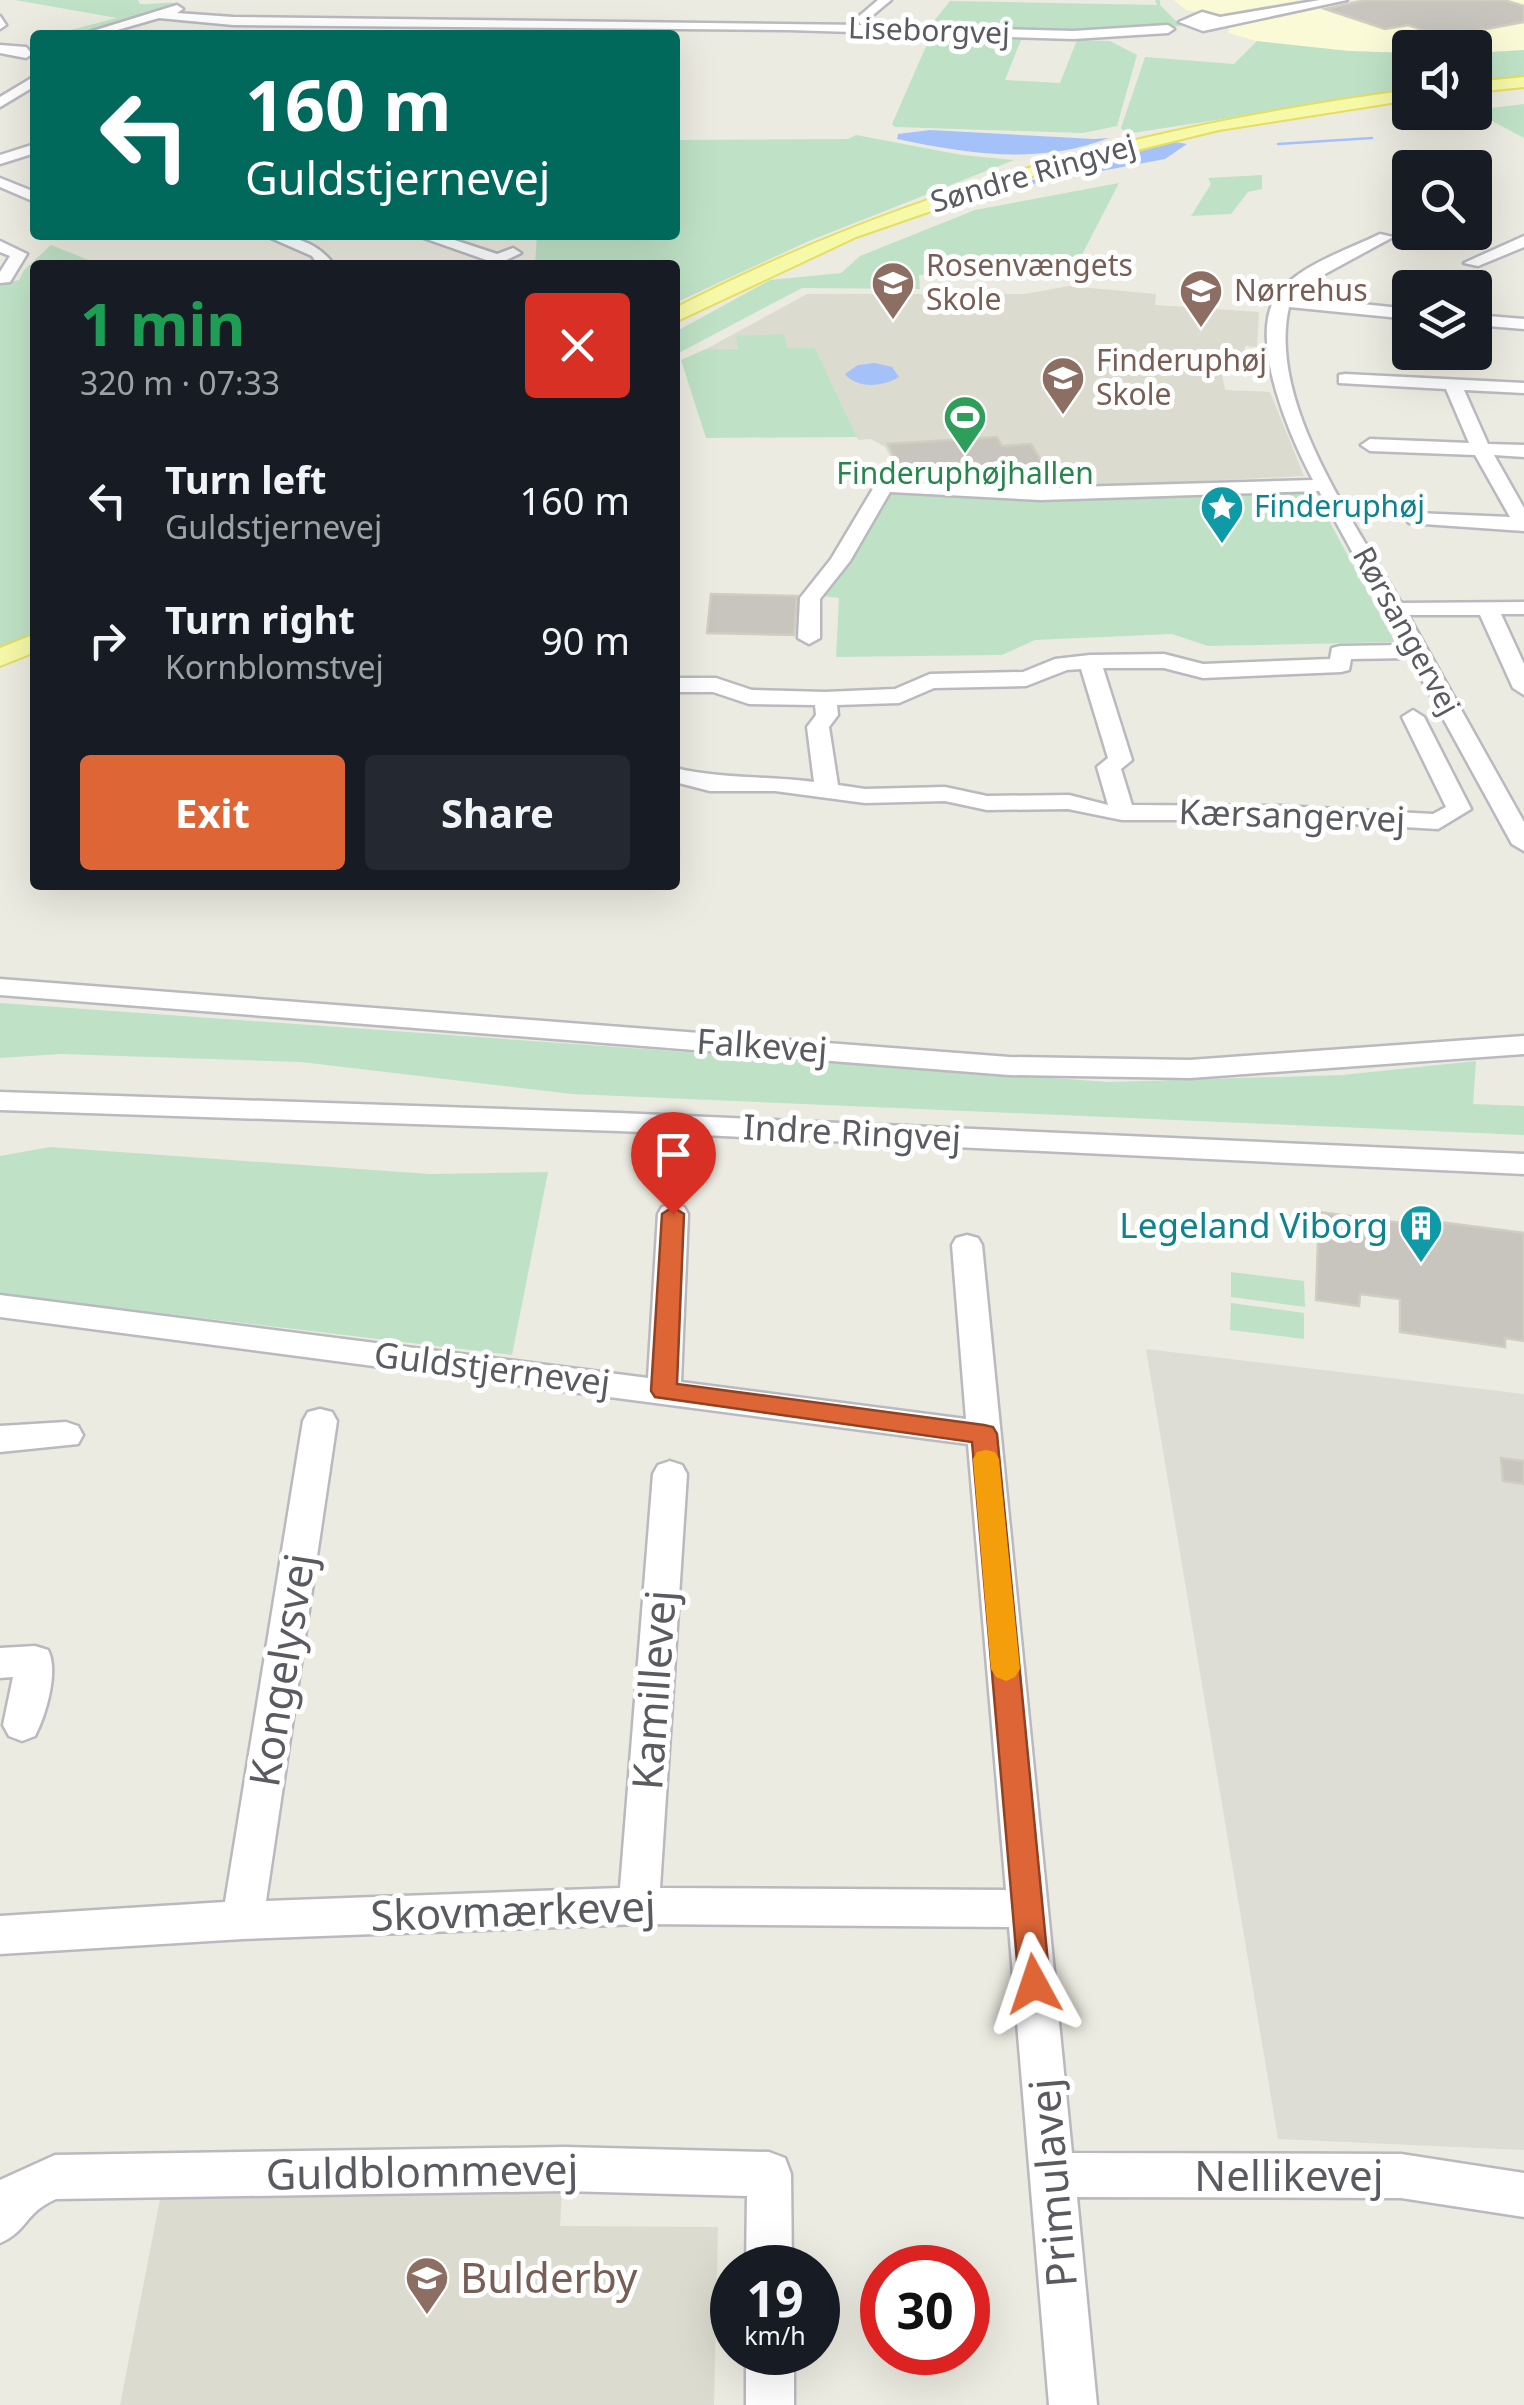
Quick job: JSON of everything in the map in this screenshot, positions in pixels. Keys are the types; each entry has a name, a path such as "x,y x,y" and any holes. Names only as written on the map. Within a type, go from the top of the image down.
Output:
{"main road":[{"path":"1492,85 1524,82"},
{"name":"Søndre Ringvej","path":"680,313 807,249 995,180 1198,129 1392,98"},
{"path":"0,658 30,644"}],"street":[{"path":"288,18 302,15 314,0"},
{"path":"862,20 884,0"},
{"path":"1219,19 1312,0"},
{"path":"1219,19 1341,0"},
{"name":"Liseborgvej","path":"104,30 194,4"},
{"name":"Liseborgvej","path":"273,7 257,14 288,18"},
{"path":"1174,8 1191,17 1185,22 1202,27 1220,26 1219,19"},
{"name":"Liseborgvej","path":"161,14 205,20 444,22 487,29 515,14"},
{"name":"Liseborgvej","path":"416,22 420,14 515,14 1073,35 1168,30"},
{"path":"440,30 444,22"},
{"path":"680,36 711,37"},
{"path":"0,49 28,53"},
{"path":"0,60 28,53"},
{"path":"0,105 30,84"},
{"path":"0,105 26,110"},
{"path":"0,160 30,150"},
{"path":"1282,301 1306,278 1385,238"},
{"path":"285,240 318,253 323,260"},
{"path":"439,240 498,259 513,252"},
{"path":"1472,263 1524,240"},
{"path":"0,246 19,254 4,279"},
{"path":"1282,301 1354,316 1392,315"},
{"name":"Rørsangervej","path":"1282,301 1278,318 1278,370 1303,445 1524,844"},
{"path":"1492,321 1524,324"},
{"path":"1345,379 1524,388"},
{"path":"1452,384 1524,524"},
{"path":"1370,445 1524,451"},
{"path":"808,638 810,598 840,561 884,486 1041,494 1325,485"},
{"path":"1416,519 1524,524"},
{"path":"1488,608 1524,688"},
{"path":"1394,609 1524,608"},
{"path":"680,685 716,684 749,696 899,696 930,682 1026,679 1063,664 1164,661 1202,672 1278,670 1341,665 1340,654 1416,652"},
{"path":"1090,662 1120,760 1109,767 1122,813"},
{"path":"825,699 827,716 818,727 827,793"},
{"name":"Kærsangervej","path":"1413,717 1459,809"},
{"name":"Kærsangervej","path":"680,777 710,784 775,784 865,796 945,794 988,803 1068,802 1122,813 1247,812 1438,822 1459,809 1506,812"},
{"name":"Falkevej","path":"0,987 1009,1066 1190,1069 1524,1045"},
{"name":"Indre Ringvej","path":"0,1101 638,1123 1524,1164"},
{"path":"664,1391 673,1214"},
{"name":"Primulavej","path":"967,1245 1073,2405"},
{"name":"Guldstjernevej","path":"0,1306 984,1434"},
{"name":"Kongelysvej","path":"243,1920 320,1421"},
{"path":"0,1438 66,1436"},
{"name":"Kamillevej","path":"639,1906 670,1474"},
{"path":"0,1663 35,1661 22,1725"},
{"name":"Skovmærkevej","path":"0,1935 243,1920 639,1906 1028,1908"},
{"name":"Guldblommevej","path":"0,2220 18,2194 54,2177 564,2169 769,2174 770,2245"},
{"name":"Nellikevej","path":"1052,2175 1401,2176 1524,2195"},
{"path":"770,2375 770,2405"}],"shaded area":[{"path":"15,0 181,4 100,29 70,30 117,18"},
{"path":"1155,0 1160,0 1160,5 1181,26 1095,34 930,26 950,1 1157,5"},
{"path":"1174,0 1300,0 1218,15 1186,10"},
{"path":"1365,0 1524,0 1524,50 1492,52 1492,30 1392,30 1392,52 1271,45 1228,33 1231,21"},
{"path":"931,35 1021,40 1005,80 1060,83 1077,40 1110,41 1137,55 1117,126 1083,133 895,127 892,124"},
{"path":"1257,41 1392,52 1392,93 1126,134 1121,128 1145,57 1234,64"},
{"path":"1524,50 1524,77 1492,80 1492,52"},
{"path":"1524,104 1524,138 1492,121 1492,108"},
{"path":"856,135 962,155 1014,160 809,241 680,301 680,260 535,260 537,240 680,240 680,140 848,139"},
{"path":"1262,175 1262,189 1248,192 1231,214 1191,216 1211,184 1208,178"},
{"path":"1119,183 1071,276 1053,274 1050,265 919,275 920,289 802,288 680,352 680,329 770,280 841,273 860,256 975,210"},
{"path":"51,245 88,260 35,260"},
{"path":"30,264 30,637 0,649 0,284 19,280"},
{"path":"1069,286 1156,294 1155,305 1259,312 1257,347 1245,346 1245,353 1218,352 1225,390 1270,392 1304,476 1045,489 905,483 885,447 871,439 858,440 815,348 706,349 807,294 1025,294"},
{"path":"784,334 787,348 815,348 857,437 706,438 681,360 706,349 738,349 736,336"},
{"path":"1314,493 1395,642 1208,646 1172,634 1035,640 1002,655 836,657 839,598 822,596 891,494 1023,500"},
{"path":"0,1003 1109,1082 1342,1075 1476,1061 1473,1104 1524,1106 1524,1135 572,1094 301,1062 61,1054 0,1058"},
{"path":"50,1147 430,1174 548,1172 512,1355 0,1294 0,1156"},
{"path":"1231,1272 1304,1281 1305,1307 1231,1297"},
{"path":"1231,1303 1304,1313 1304,1339 1230,1330"},
{"path":"1146,1349 1524,1394 1524,2150 1278,2139"},
{"name":"Bulderby","path":"562,2190 560,2226 718,2227 718,2245 710,2245 710,2375 715,2375 714,2405 120,2405 161,2194"}],"water":[{"path":"930,130 1109,138 1056,152 1030,154 950,149 897,139 898,134"},
{"path":"1175,142 1187,144 1165,159 984,193"},
{"path":"858,365 892,367 899,377 870,385 845,374"}],"building":[{"path":"1366,0 1504,0 1524,6 1524,22 1481,30 1423,30 1408,25 1385,29 1325,9"},
{"name":"Finderuphøjhallen","path":"997,437 1002,446 1031,444 1043,464 916,475 913,470 900,471 888,444"},
{"path":"711,594 797,596 794,635 707,633"},
{"name":"Legeland Viborg","path":"1319,1212 1439,1228 1439,1222 1524,1233 1524,1341 1505,1338 1505,1347 1400,1332 1400,1299 1360,1294 1359,1306 1316,1300"},
{"path":"1501,1458 1524,1461 1524,1484 1503,1481"}],"waterway":[{"path":"1278,144 1372,138"}],"slow traffic":[{"path":"986,1459 1006,1669"}],"place":[{"name":"Rosenvængets Skole","path":"893,321"},
{"name":"Nørrehus","path":"1201,329"},
{"name":"Finderuphøj Skole","path":"1063,416"},
{"name":"Finderuphøjhallen","path":"965,455"},
{"name":"Finderuphøj","path":"1222,545"},
{"name":"Legeland Viborg","path":"1421,1264"},
{"name":"Bulderby","path":"427,2316"}],"route":[{"path":"673,1214 664,1391 984,1434 1034,1984"}]}
